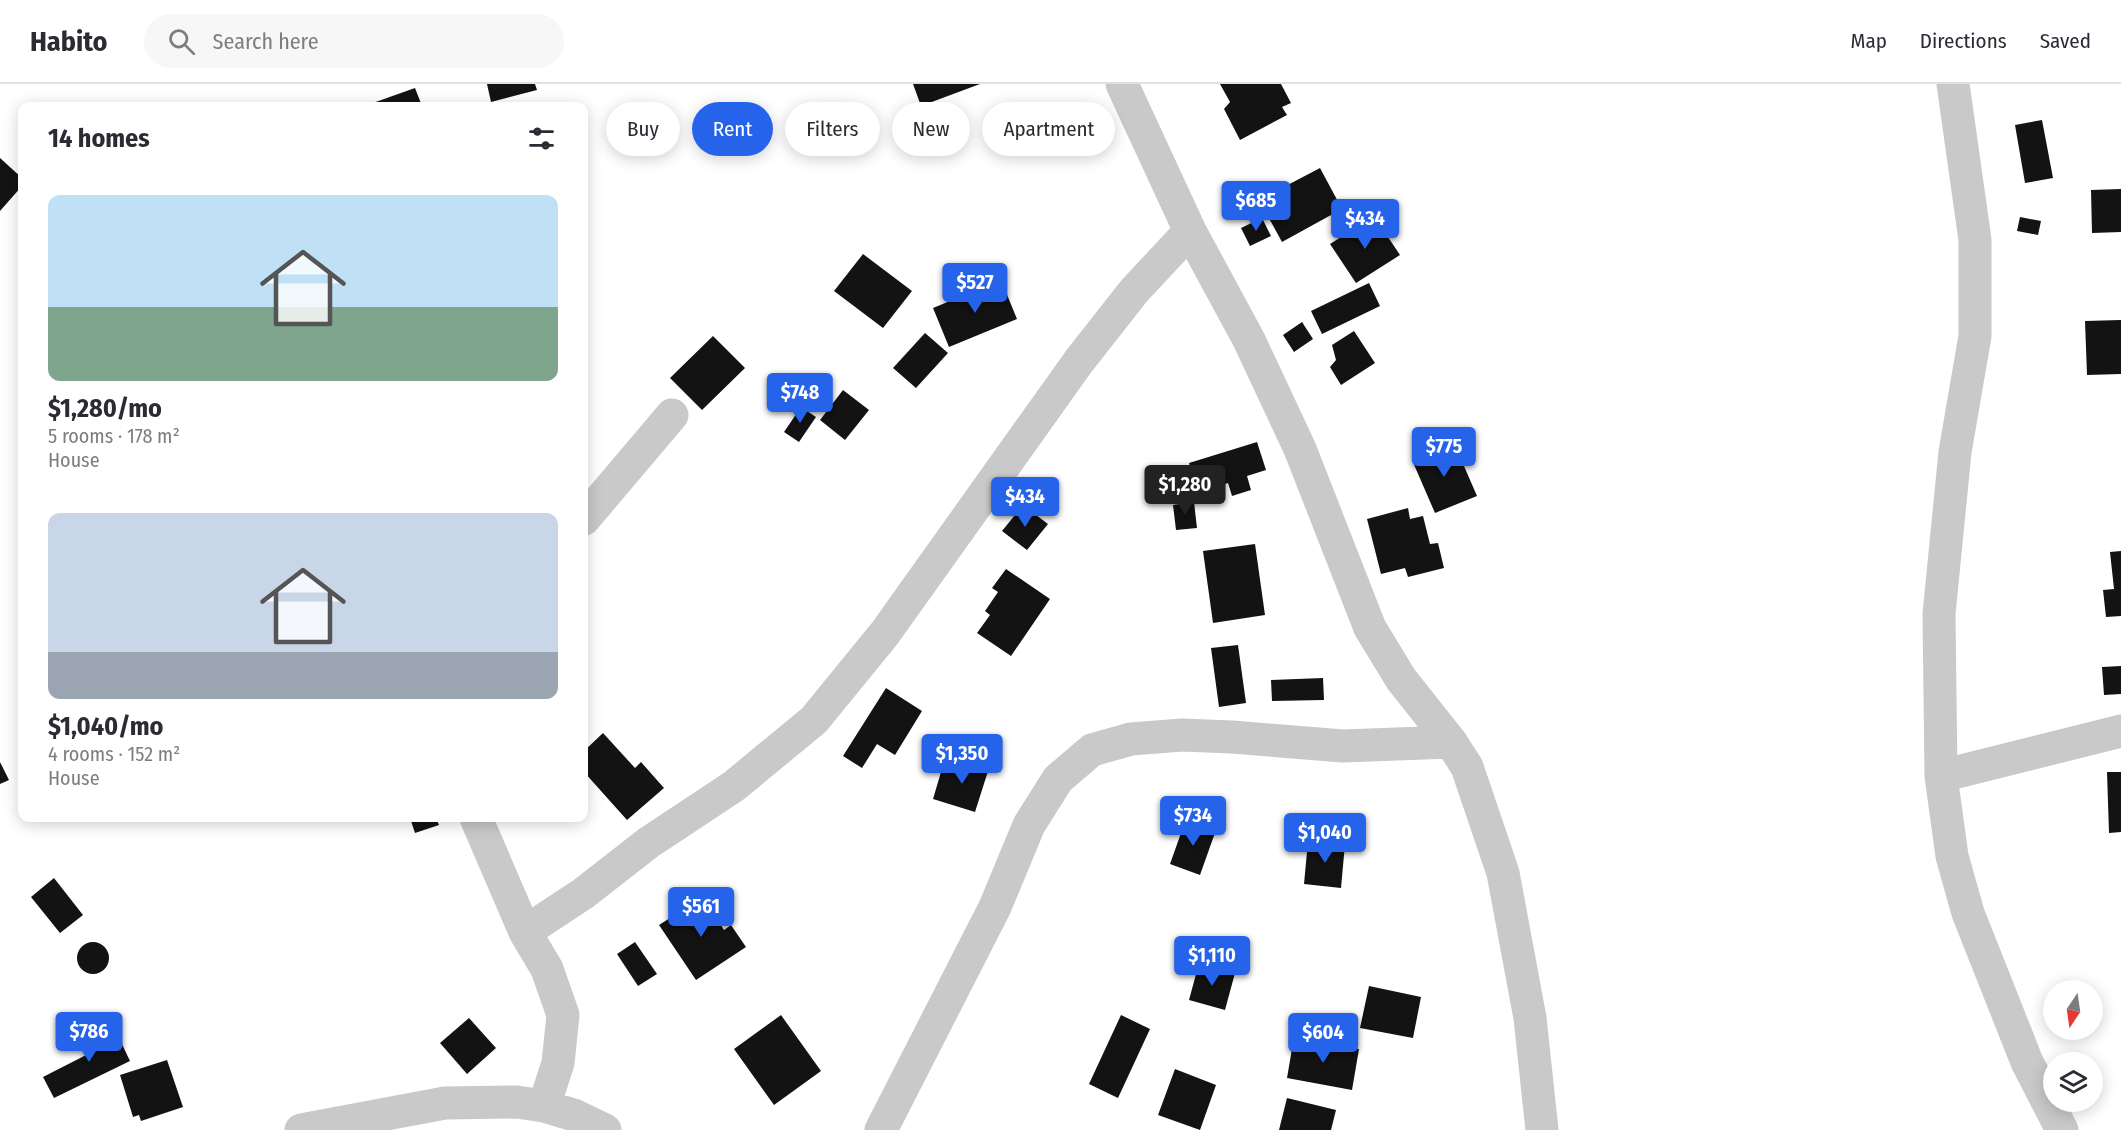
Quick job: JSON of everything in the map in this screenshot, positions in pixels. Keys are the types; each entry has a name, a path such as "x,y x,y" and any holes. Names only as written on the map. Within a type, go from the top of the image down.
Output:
{"street":[{"path":"1122,84 1190,231 1250,340 1300,449 1370,628 1401,680 1451,742 1467,767 1503,873 1530,1018 1542,1130"},
{"path":"1953,84 1975,240 1975,336 1955,452 1939,614 1941,776 1952,856 1968,913 2027,1062 2062,1130"},
{"path":"525,932 584,893 648,843 734,786 814,720 885,633 1079,361 1134,291 1190,231"},
{"path":"588,514 672,415"},
{"path":"1941,776 2121,731"},
{"path":"881,1130 994,907 1029,825 1058,779 1092,750 1131,739 1182,735 1343,746 1451,742"},
{"path":"478,822 525,932 547,969 563,1015 558,1063 544,1106"},
{"path":"301,1130 445,1102 517,1102 544,1106 574,1115 605,1130"}],"building":[{"path":"487,84 535,84 537,90 491,102"},
{"path":"913,84 980,84 932,102 920,102"},
{"path":"1220,84 1281,84 1291,103 1282,107 1287,115 1240,140 1224,109 1230,102"},
{"path":"415,88 420,102 376,102"},
{"path":"2042,120 2053,178 2025,183 2015,125"},
{"path":"0,158 18,174 18,191 0,211"},
{"path":"1320,168 1342,209 1282,242 1259,200"},
{"path":"2121,189 2121,232 2092,233 2091,190"},
{"path":"1374,216 1400,255 1356,283 1330,244"},
{"path":"2020,217 2041,221 2038,235 2017,231"},
{"path":"1262,218 1271,236 1250,246 1241,228"},
{"path":"863,254 912,291 883,328 834,291"},
{"path":"1001,280 1017,319 949,347 933,308"},
{"path":"1369,283 1380,306 1322,334 1311,311"},
{"path":"2121,320 2121,374 2087,375 2085,321"},
{"path":"1302,322 1313,339 1294,352 1283,335"},
{"path":"1354,331 1375,363 1341,385 1330,367 1336,360 1332,345"},
{"path":"925,333 948,353 916,388 893,368"},
{"path":"713,336 745,368 702,410 670,378"},
{"path":"843,390 869,410 845,440 820,420"},
{"path":"801,407 816,417 799,442 784,432"},
{"path":"1257,442 1266,470 1247,476 1251,490 1232,496 1228,483 1199,493 1189,463"},
{"path":"1454,443 1477,496 1435,513 1412,460"},
{"path":"1194,502 1197,528 1176,530 1173,505"},
{"path":"1023,505 1048,524 1027,550 1002,531"},
{"path":"1408,508 1410,519 1423,516 1430,544 1438,543 1444,568 1408,577 1405,568 1381,574 1367,519"},
{"path":"1255,544 1265,615 1213,623 1203,551"},
{"path":"2121,551 2121,616 2106,617 2103,590 2114,589 2110,552"},
{"path":"1006,569 1050,599 1011,656 977,633 990,615 985,611 998,592 992,588"},
{"path":"1238,645 1246,703 1219,707 1211,648"},
{"path":"2121,666 2121,694 2104,695 2102,667"},
{"path":"1323,678 1324,700 1272,701 1271,680"},
{"path":"886,688 922,711 895,755 877,744 862,768 843,756"},
{"path":"603,733 635,768 641,762 664,788 627,820 588,776 588,747"},
{"path":"955,758 989,768 975,812 933,799 941,772 950,771"},
{"path":"0,762 9,780 0,784"},
{"path":"2107,772 2121,772 2121,832 2109,833"},
{"path":"1186,819 1216,830 1200,875 1170,864"},
{"path":"411,822 438,822 439,825 415,833"},
{"path":"1308,841 1345,844 1341,888 1304,884"},
{"path":"54,878 83,915 60,933 31,897"},
{"path":"703,897 724,930 731,925 746,947 696,980 659,925"},
{"path":"93,942 105,946 109,958 105,970 93,974 81,970 77,958 81,946"},
{"path":"635,942 657,974 638,986 617,954"},
{"path":"1199,963 1235,973 1225,1010 1189,1000"},
{"path":"1369,986 1421,997 1413,1038 1360,1028"},
{"path":"781,1015 821,1071 774,1105 734,1049"},
{"path":"1121,1015 1150,1029 1118,1098 1089,1084"},
{"path":"469,1018 496,1048 467,1074 440,1043"},
{"path":"105,1026 113,1043 120,1040 130,1061 54,1098 43,1077 90,1053 81,1037"},
{"path":"1294,1037 1359,1049 1352,1090 1287,1078"},
{"path":"167,1060 183,1107 141,1121 139,1115 133,1117 120,1075"},
{"path":"1175,1069 1216,1085 1200,1130 1158,1115"},
{"path":"1287,1098 1336,1110 1331,1130 1279,1130"}]}
